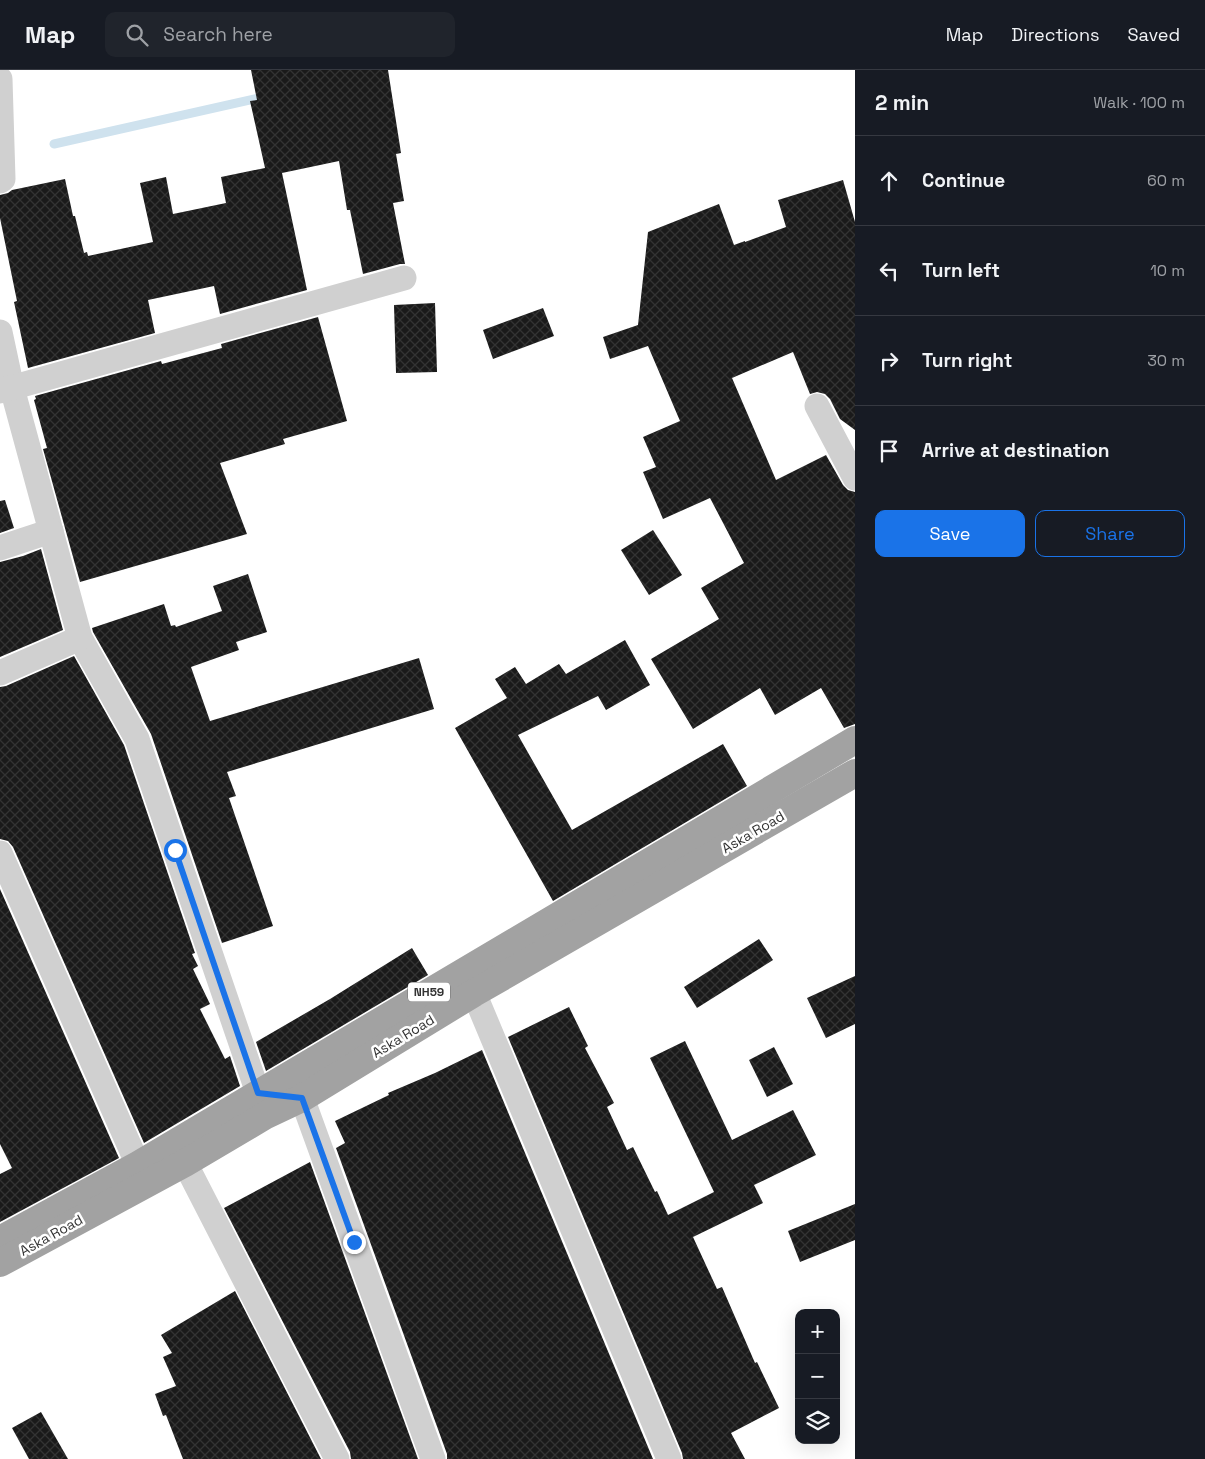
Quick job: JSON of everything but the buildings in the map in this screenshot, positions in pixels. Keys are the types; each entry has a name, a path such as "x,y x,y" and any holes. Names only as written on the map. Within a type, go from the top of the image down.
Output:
{"highway":[{"name":"NH59","path":"0,1240 138,1165 258,1093 469,983 855,740"},
{"name":"Aska Road","path":"0,1263 185,1163 266,1115 302,1098 469,983 855,773"}],"street":[{"path":"0,79 3,179 0,181"},
{"path":"6,389 404,278"},
{"path":"0,332 6,389 51,531 80,638 137,738 258,1093 302,1098 433,1459"},
{"path":"817,406 855,478"},
{"path":"0,548 51,531"},
{"path":"0,672 80,638"},
{"path":"0,853 138,1165"},
{"path":"469,983 670,1459"},
{"path":"185,1163 338,1459"}],"waterway":[{"path":"54,144 268,96"}],"route":[{"path":"175,850 258,1093 302,1098 354,1242"}]}
